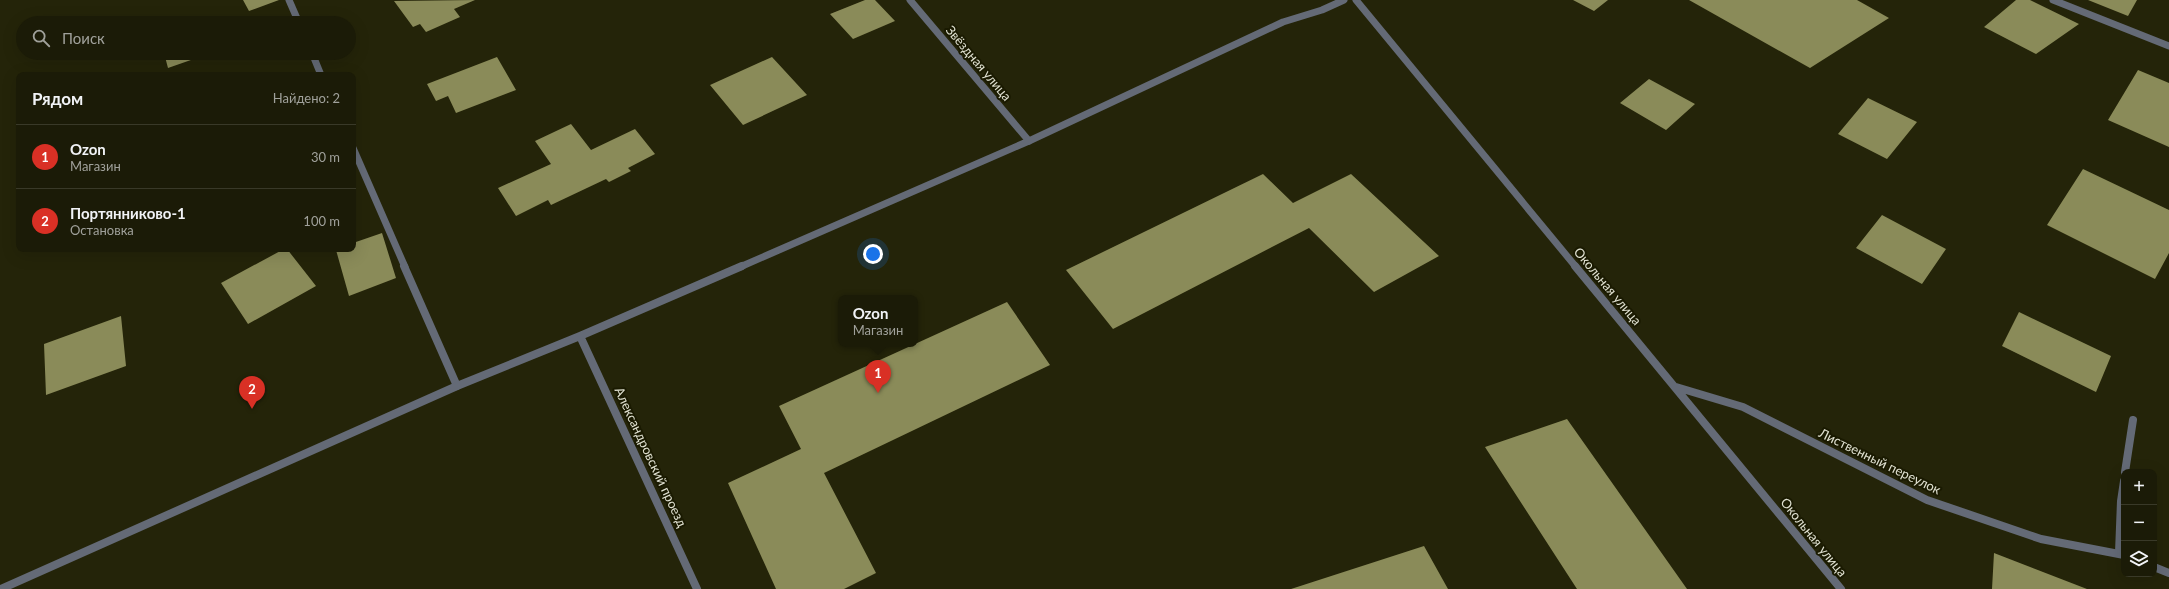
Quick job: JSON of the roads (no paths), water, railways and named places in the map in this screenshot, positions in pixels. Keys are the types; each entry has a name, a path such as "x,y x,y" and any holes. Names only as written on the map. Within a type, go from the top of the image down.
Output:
{"street":[{"path":"289,0 296,16"},
{"name":"Звёздная улица","path":"910,0 1029,141"},
{"path":"1,589 456,386 580,336 1029,141 1283,22 1322,10 1344,0"},
{"name":"Окольная улица","path":"1356,0 1841,589"},
{"path":"2053,0 2169,46"},
{"path":"315,60 321,72"},
{"path":"356,155 456,386"},
{"name":"Александровский проезд","path":"580,336 697,589"},
{"name":"Лиственный переулок","path":"1676,387 1743,407 1927,500 2041,539 2121,554"},
{"path":"2125,469 2133,420"},
{"path":"2121,505 2122,541"},
{"path":"2157,568 2169,573"}],"place":[{"name":"Ozon","path":"878,393"},
{"name":"Портянниково-1","path":"252,409"}]}
